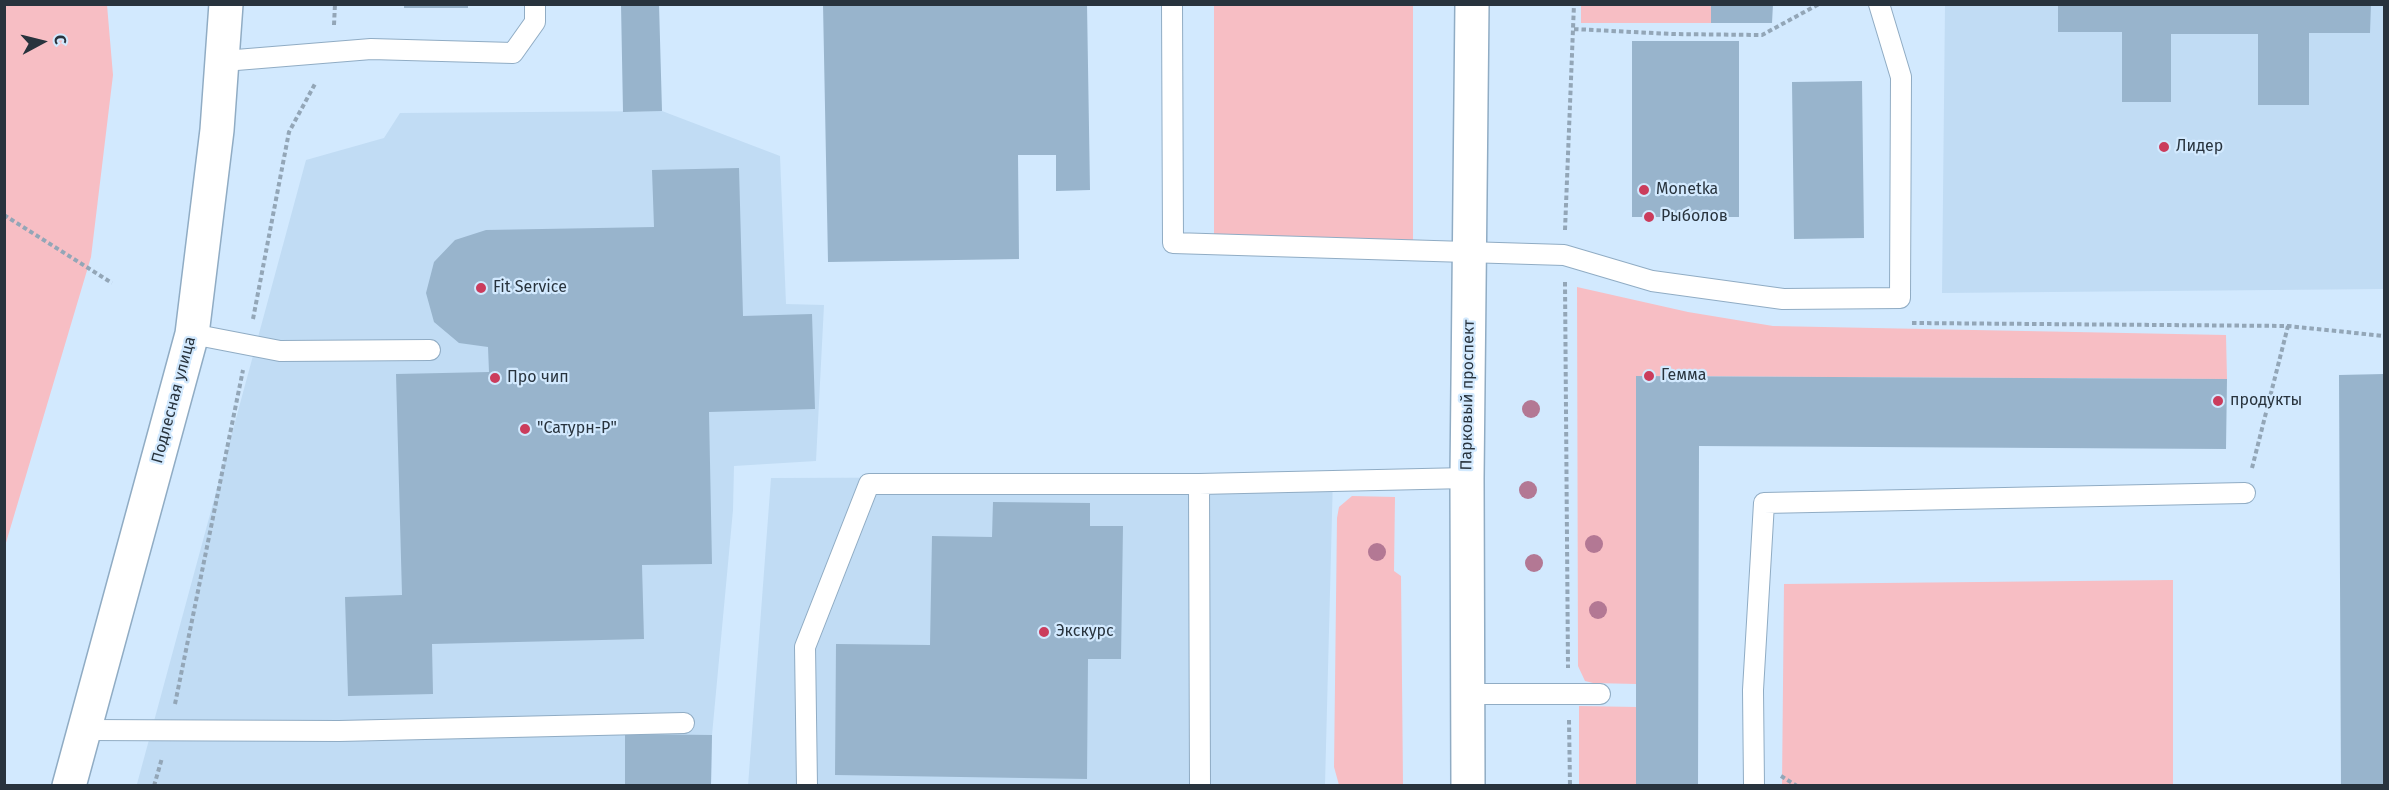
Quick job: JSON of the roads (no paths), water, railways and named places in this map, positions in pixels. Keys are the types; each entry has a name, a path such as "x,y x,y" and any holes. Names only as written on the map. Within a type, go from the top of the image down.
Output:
{"main road":[{"name":"Подлесная улица","path":"69,786 192,334 224,61 226,4"},
{"name":"Парковый проспект","path":"1468,786 1467,478 1472,4"}],"lane":[{"path":"224,61 371,49 513,53 535,22 535,4"},
{"path":"1172,4 1173,243 1564,255 1652,281 1783,299 1900,298 1901,77 1879,4"},
{"path":"192,334 280,351 430,350"},
{"path":"807,786 805,647 869,484 1199,484 1467,478"},
{"path":"1199,484 1200,786"},
{"path":"1754,786 1753,690 1764,503 2245,493"},
{"path":"1467,694 1600,694"},
{"path":"86,730 339,731 684,723"}],"place":[{"name":"Лидер","path":"2164,147"},
{"name":"Monetka","path":"1644,190"},
{"name":"Рыболов","path":"1649,217"},
{"name":"Fit Service","path":"481,288"},
{"name":"Гемма","path":"1649,376"},
{"name":"Про чип","path":"495,378"},
{"name":"продукты","path":"2218,401"},
{"name":"\"Сатурн-Р\"","path":"525,429"},
{"name":"Экскурс","path":"1044,632"}]}
